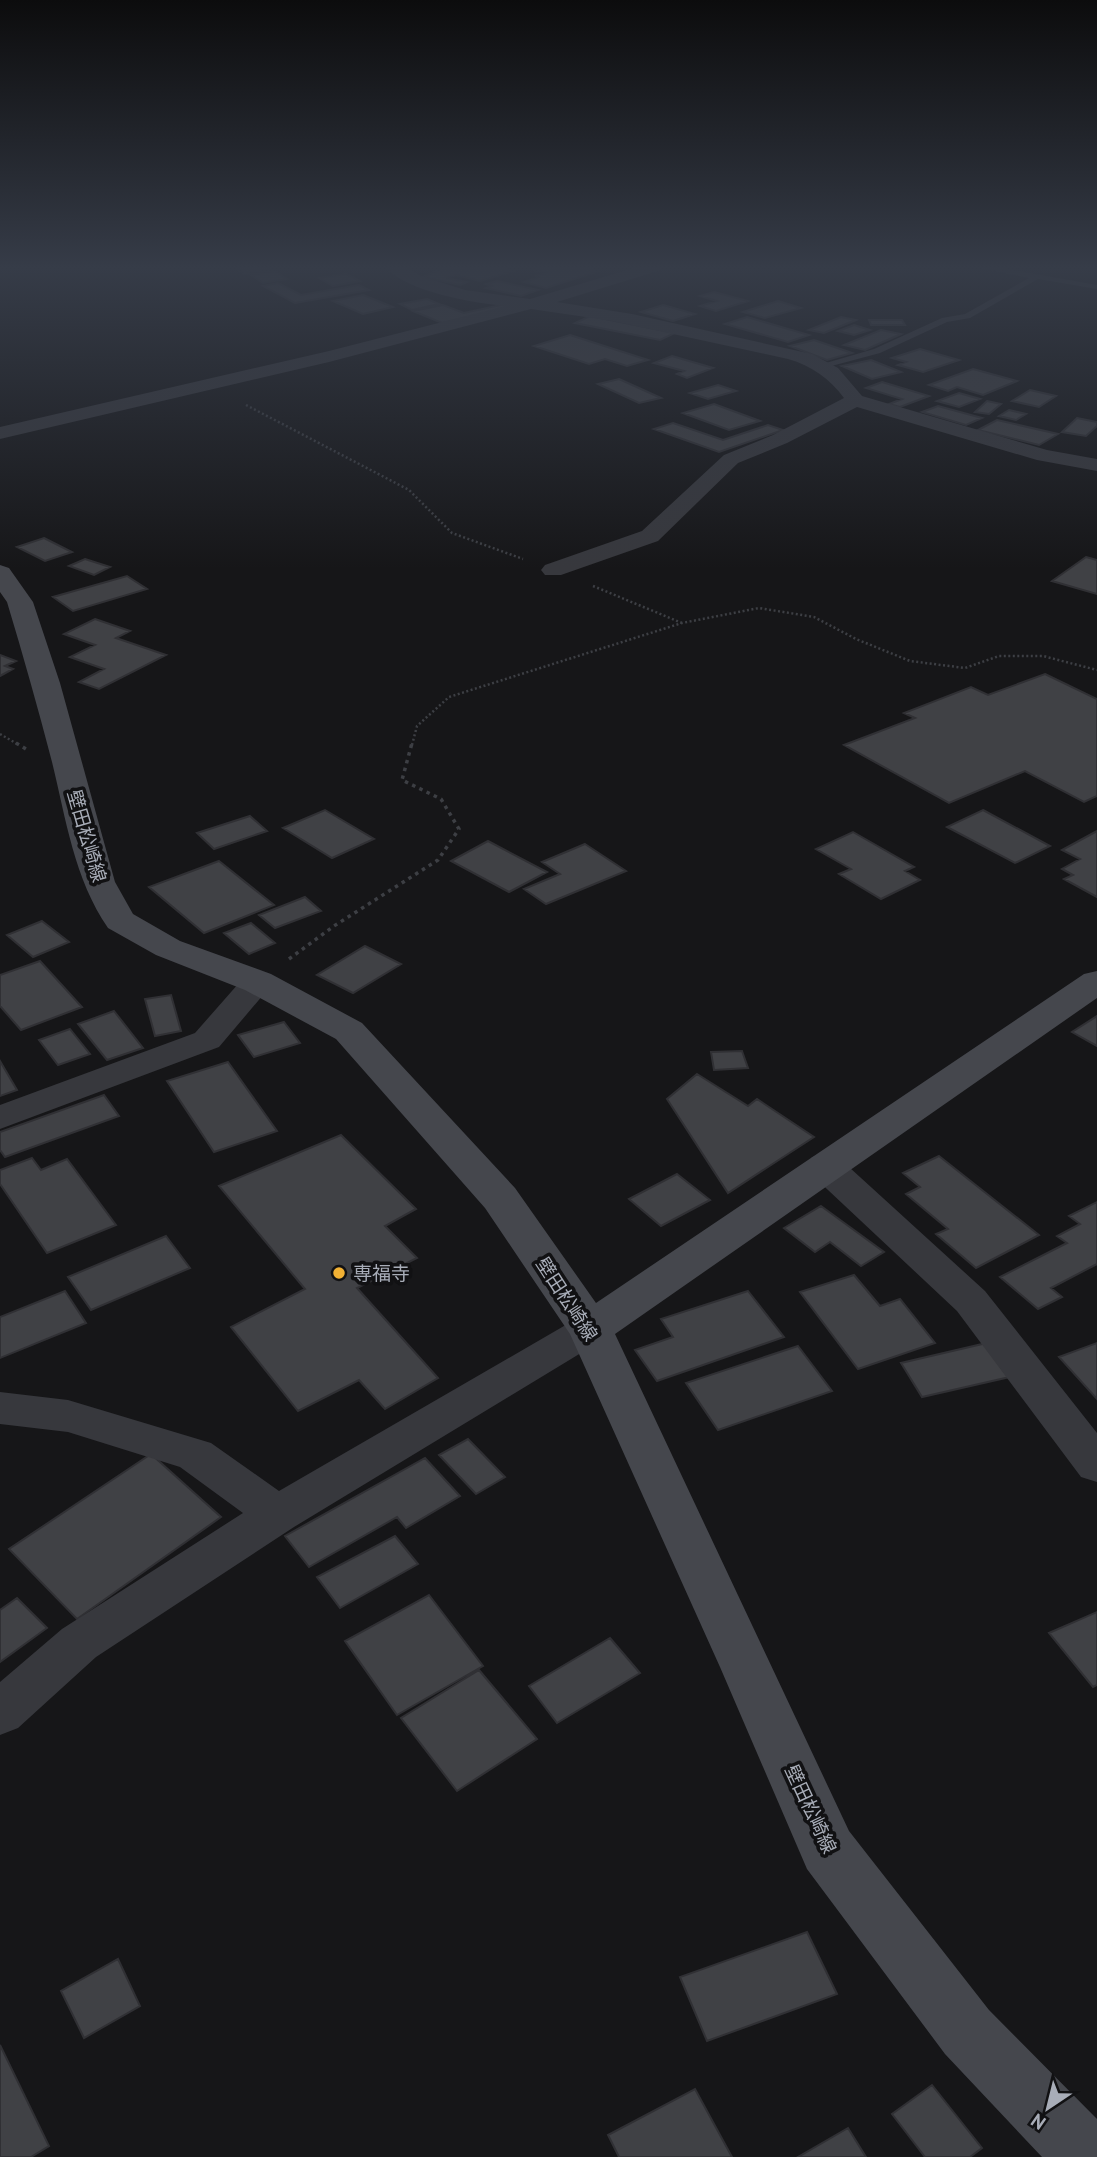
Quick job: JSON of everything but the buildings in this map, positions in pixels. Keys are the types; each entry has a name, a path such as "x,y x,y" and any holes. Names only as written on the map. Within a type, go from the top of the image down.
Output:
{"main road":[{"name":"壁田松崎線","path":"0,573 20,602 46,682 98,882 120,922 168,948 258,982 349,1031 500,1198 590,1329 747,1667 828,1850 967,2032 1088,2157"},
{"path":"590,1329 1097,982"}],"street":[{"path":"0,433 280,368"},
{"path":"827,368 844,383 855,400 1044,456 1097,465"},
{"path":"553,570 650,536 731,459 780,439 855,400"},
{"path":"0,1118 207,1040 258,982"},
{"path":"825,1166 971,1301 1097,1465"},
{"path":"0,1713 79,1643 278,1514 590,1329"},
{"path":"0,1408 68,1416 195,1455 278,1514"}],"path":[{"path":"208,385 409,490 452,533 553,570 682,623"},
{"path":"258,982 334,926 438,860 459,829 441,799 402,780 417,726 449,697 682,623 759,608 814,617 910,662 965,668 999,656 1043,656 1097,670"}],"place":[{"name":"専福寺","path":"339,1273"}]}
